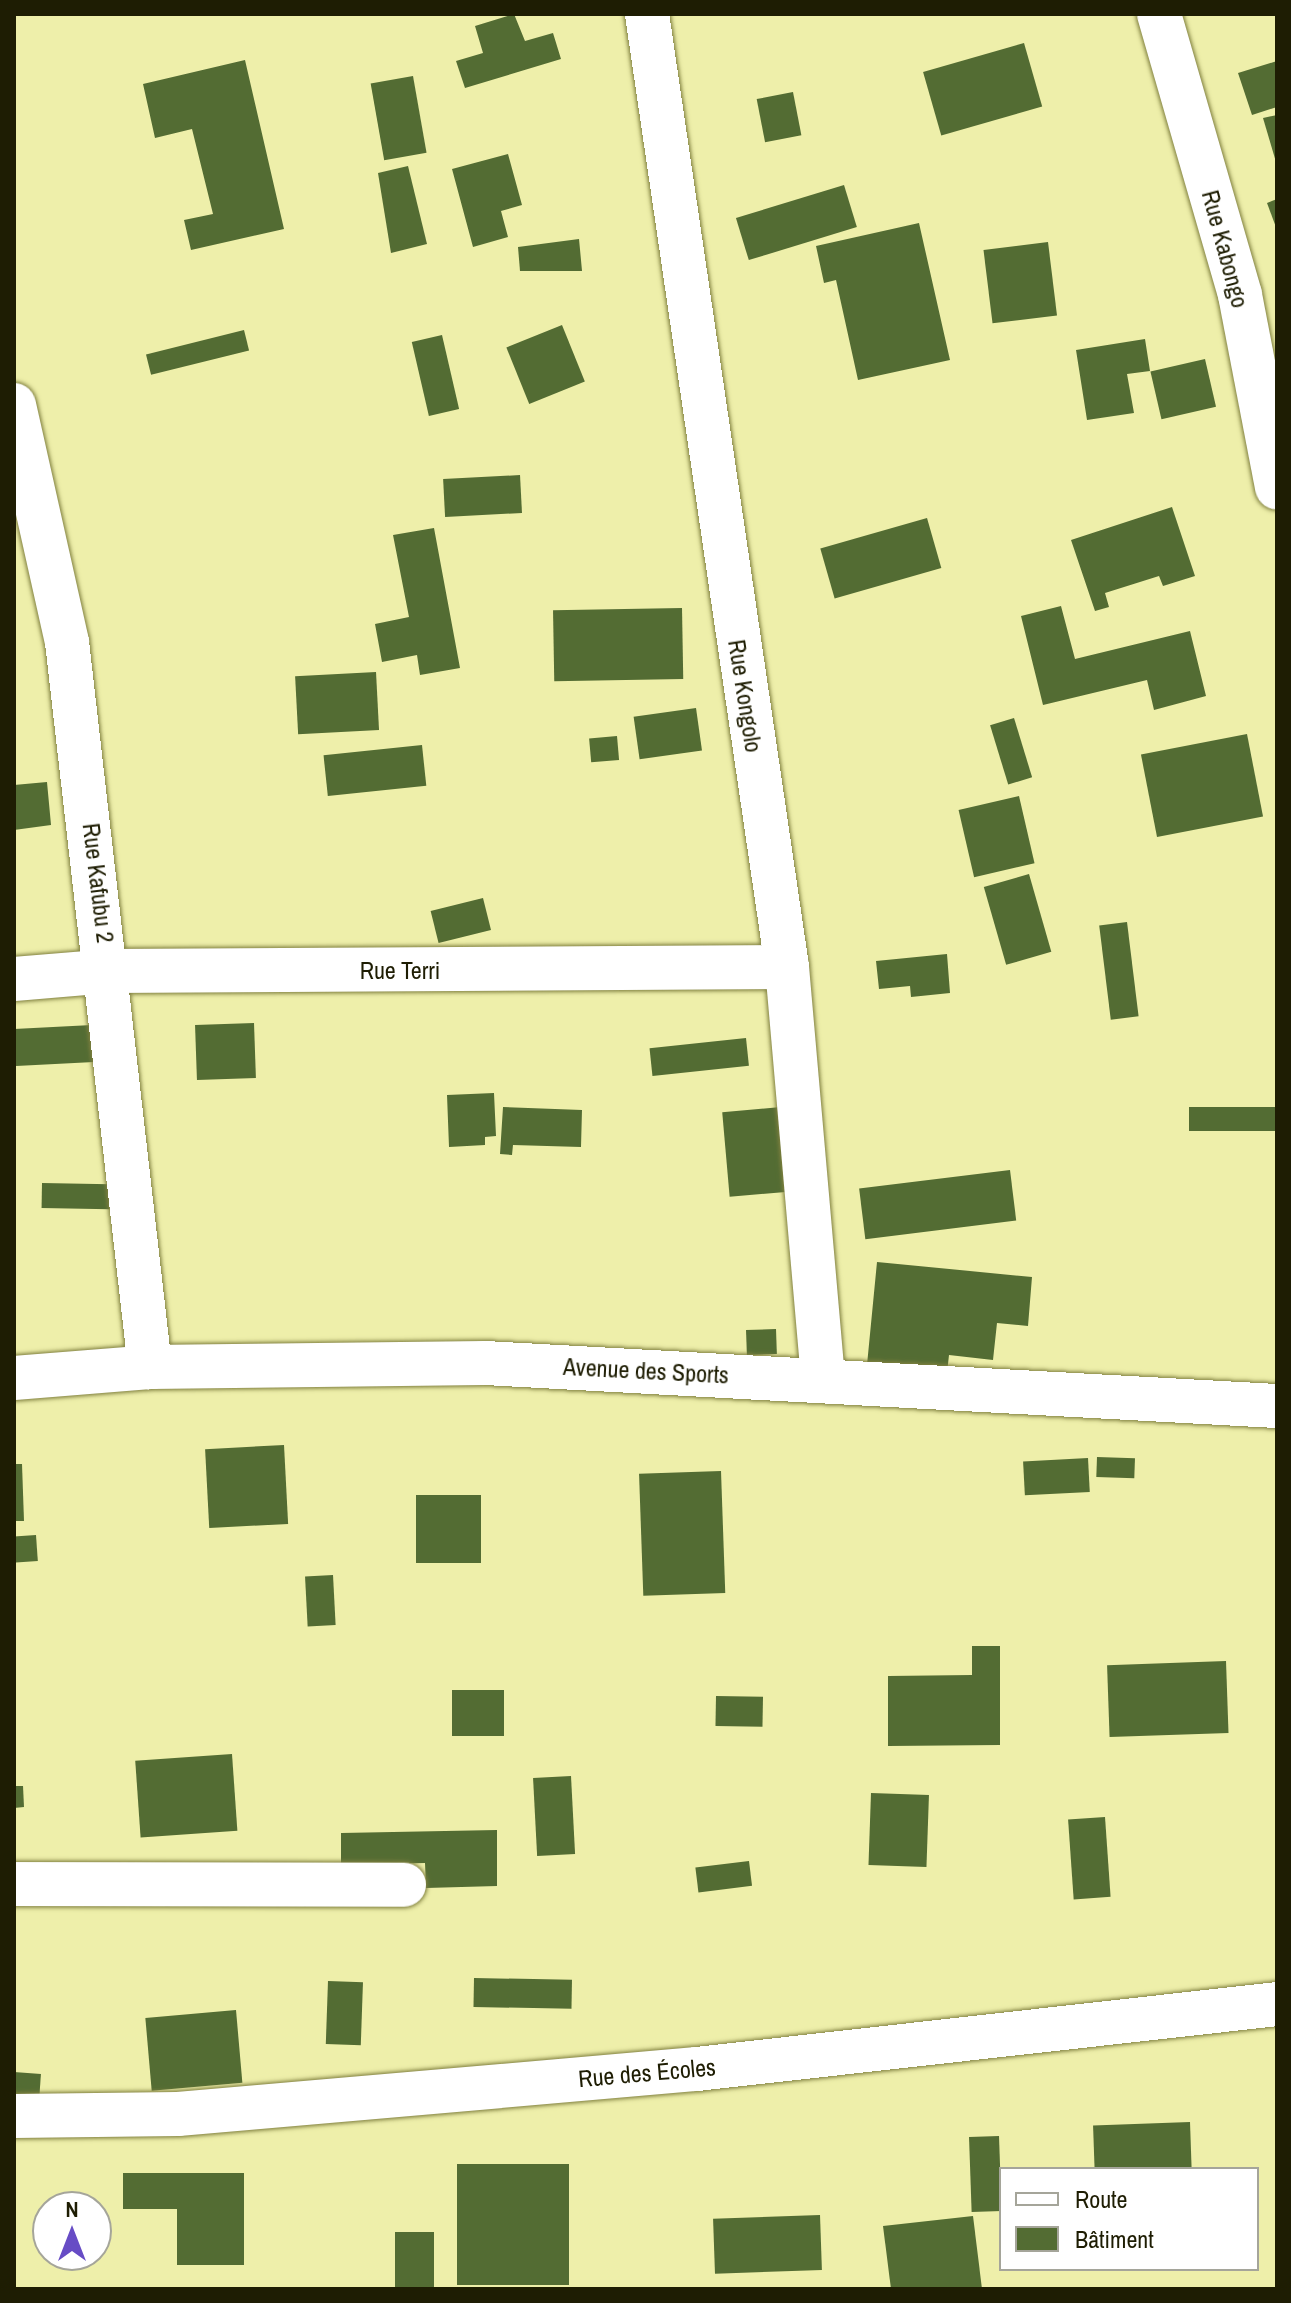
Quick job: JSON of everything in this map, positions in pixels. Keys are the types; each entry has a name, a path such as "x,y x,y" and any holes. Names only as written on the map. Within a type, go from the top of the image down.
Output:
{"street":[{"name":"Rue Kongolo","path":"647,14 787,967 823,1380"},
{"name":"Rue Kabongo","path":"1159,14 1240,295 1277,487"},
{"name":"Rue Kafubu 2","path":"14,405 67,642 109,971 150,1367"},
{"name":"Rue Terri","path":"14,979 109,971 787,967"},
{"name":"Avenue des Sports","path":"14,1378 150,1367 485,1363 1277,1406"},
{"path":"14,1884 404,1885"},
{"name":"Rue des Écoles","path":"14,2116 178,2114 681,2071 1277,2004"}],"building":[{"path":"514,14 525,41 553,33 561,59 465,88 456,61 483,53 475,26"},
{"path":"1024,43 1042,106 941,135 923,72"},
{"path":"245,60 284,229 191,250 184,220 213,214 192,129 155,138 143,84"},
{"path":"1277,61 1277,107 1252,115 1238,73"},
{"path":"413,76 427,153 384,160 371,83"},
{"path":"793,92 801,135 765,142 757,99"},
{"path":"1277,115 1277,162 1276,162 1263,118"},
{"path":"508,154 522,205 501,211 508,237 473,247 452,169"},
{"path":"408,166 427,244 391,253 378,173"},
{"path":"844,185 857,227 749,260 736,218"},
{"path":"1277,199 1277,230 1267,203"},
{"path":"919,223 950,360 858,380 836,280 824,283 816,246"},
{"path":"579,239 582,271 520,271 518,247"},
{"path":"1048,242 1057,315 993,323 983,250"},
{"path":"562,325 585,382 529,404 506,347"},
{"path":"244,330 249,350 151,375 146,354"},
{"path":"442,335 459,409 429,416 412,342"},
{"path":"1145,339 1150,371 1127,374 1134,413 1087,420 1076,350"},
{"path":"1205,359 1216,407 1161,419 1150,372"},
{"path":"520,475 522,513 445,517 443,479"},
{"path":"1172,507 1195,576 1163,586 1159,576 1105,593 1109,607 1095,611 1071,540"},
{"path":"927,518 941,568 835,599 820,549"},
{"path":"434,528 460,668 420,675 417,655 382,662 375,624 409,617 393,535"},
{"path":"1061,606 1075,659 1190,631 1206,696 1154,710 1147,680 1043,705 1021,616"},
{"path":"682,608 683,679 554,681 553,610"},
{"path":"376,672 379,730 298,734 295,676"},
{"path":"696,708 702,751 640,759 634,717"},
{"path":"1014,718 1032,777 1008,785 990,725"},
{"path":"1247,734 1263,816 1157,837 1141,755"},
{"path":"617,736 619,760 591,762 589,738"},
{"path":"422,745 426,786 328,796 324,755"},
{"path":"47,782 51,825 14,830 14,785"},
{"path":"1019,796 1035,863 974,877 959,810"},
{"path":"1029,874 1051,952 1006,965 984,887"},
{"path":"483,898 491,930 439,943 431,911"},
{"path":"1127,922 1139,1016 1111,1020 1099,925"},
{"path":"947,954 950,993 911,997 910,986 879,989 876,961"},
{"path":"254,1023 256,1078 197,1080 195,1025"},
{"path":"92,1025 94,1062 16,1066 14,1029"},
{"path":"746,1038 749,1066 652,1076 650,1048"},
{"path":"494,1093 496,1136 485,1137 485,1145 449,1147 447,1095"},
{"path":"503,1107 582,1110 581,1147 513,1145 512,1155 500,1154"},
{"path":"781,1107 788,1192 730,1197 722,1112"},
{"path":"1189,1107 1277,1107 1277,1131 1189,1131"},
{"path":"1010,1170 1016,1221 865,1239 859,1189"},
{"path":"42,1183 110,1184 110,1209 42,1208"},
{"path":"877,1262 1032,1277 1028,1326 997,1323 993,1360 949,1355 947,1373 867,1365"},
{"path":"776,1329 777,1354 747,1355 746,1330"},
{"path":"284,1445 288,1524 209,1528 205,1449"},
{"path":"1097,1457 1135,1458 1134,1478 1096,1477"},
{"path":"1088,1458 1090,1492 1025,1495 1023,1461"},
{"path":"14,1464 22,1464 24,1521 14,1521"},
{"path":"721,1471 725,1593 643,1596 639,1474"},
{"path":"416,1495 481,1495 481,1563 416,1563"},
{"path":"36,1535 38,1561 16,1562 14,1537"},
{"path":"333,1575 336,1625 308,1626 305,1576"},
{"path":"972,1646 1000,1646 1000,1745 888,1746 888,1676 972,1675"},
{"path":"1226,1661 1229,1733 1110,1737 1107,1665"},
{"path":"452,1690 504,1690 504,1736 452,1736"},
{"path":"716,1696 763,1697 762,1727 715,1726"},
{"path":"232,1754 237,1831 141,1838 135,1761"},
{"path":"571,1776 575,1854 537,1856 533,1778"},
{"path":"14,1786 23,1786 24,1807 14,1808"},
{"path":"871,1793 929,1795 926,1867 868,1865"},
{"path":"1105,1817 1111,1897 1074,1899 1068,1820"},
{"path":"497,1830 497,1886 426,1888 425,1863 341,1865 341,1833"},
{"path":"749,1861 752,1886 698,1892 695,1868"},
{"path":"474,1978 572,1980 571,2009 473,2007"},
{"path":"328,1981 363,1982 361,2045 326,2044"},
{"path":"236,2010 242,2083 152,2091 145,2018"},
{"path":"14,2072 41,2074 39,2104 14,2102"},
{"path":"1190,2122 1192,2167 1095,2167 1093,2125"},
{"path":"999,2136 999,2211 972,2212 969,2137"},
{"path":"457,2164 569,2164 569,2285 457,2285"},
{"path":"123,2173 244,2173 244,2265 177,2265 177,2209 123,2209"},
{"path":"820,2215 822,2270 715,2274 713,2219"},
{"path":"973,2216 982,2289 891,2289 883,2226"},
{"path":"395,2232 434,2232 434,2289 395,2289"}]}
